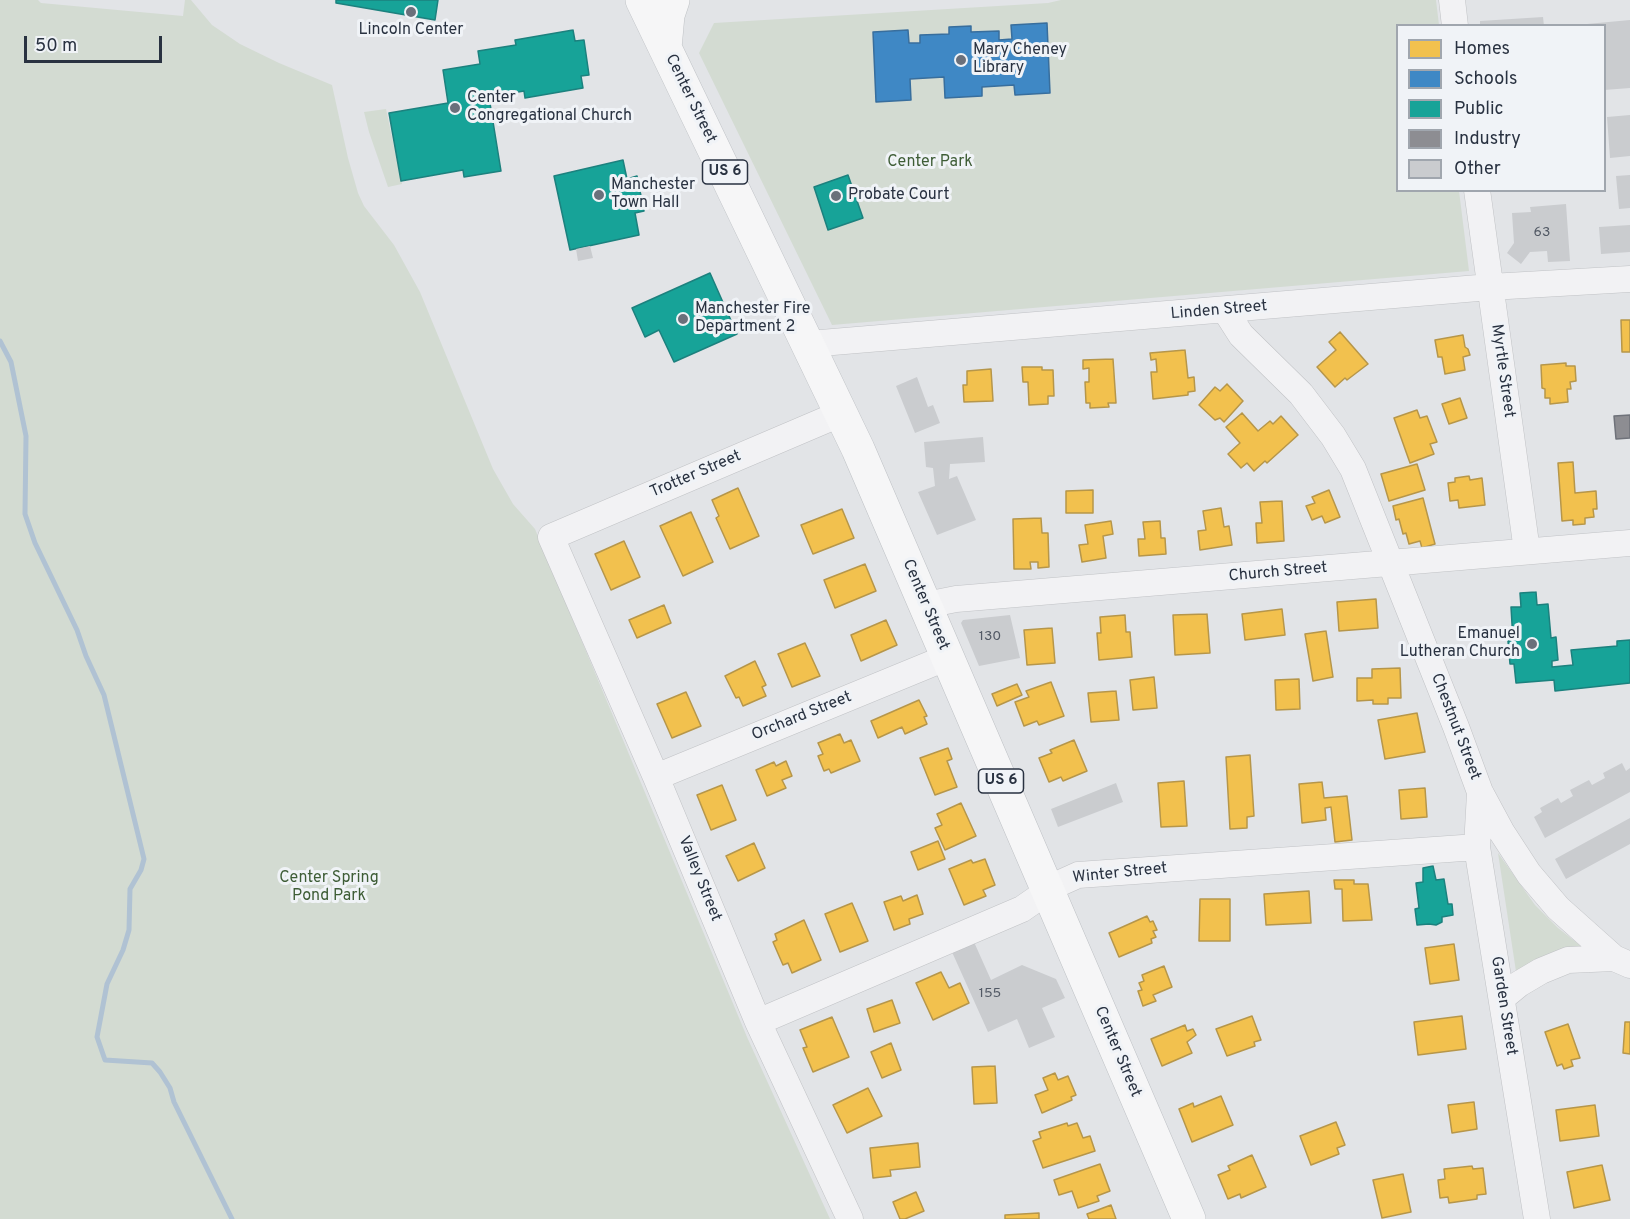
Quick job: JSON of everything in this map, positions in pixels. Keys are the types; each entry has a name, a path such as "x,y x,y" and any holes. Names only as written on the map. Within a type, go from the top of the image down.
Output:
{"main road":[{"name":"Center Street","path":"642,0 842,413 1189,1219"},
{"path":"665,48 668,15 673,0"}],"street":[{"path":"1452,0 1455,24"},
{"name":"Myrtle Street","path":"1477,192 1527,551"},
{"name":"Linden Street","path":"809,345 1490,287 1630,279"},
{"name":"Chestnut Street","path":"1226,310 1241,335 1301,394 1333,436 1353,469 1480,792 1501,831 1529,874 1558,908 1622,961"},
{"name":"Trotter Street","path":"551,537 842,413"},
{"name":"Valley Street","path":"551,537 656,777 758,1022 850,1219"},
{"name":"Church Street","path":"926,605 976,597 1630,543"},
{"name":"Orchard Street","path":"656,777 948,657"},
{"name":"Garden Street","path":"1480,792 1477,847 1537,1219"},
{"name":"Winter Street","path":"758,1022 1022,909 1058,884 1078,875 1477,847"},
{"path":"1502,998 1519,984 1541,971 1568,960 1622,961"}],"green space":[{"name":"Center Spring Pond Park","path":"0,0 38,0 41,3 183,16 185,0 191,0 212,25 240,44 332,85 358,193 364,206 394,245 420,292 493,469 513,504 535,529 747,1037 830,1219 0,1219"},
{"name":"Center Park","path":"1061,0 1436,0 1439,24 1396,24 1396,192 1459,192 1469,271 832,325 699,53 714,23 1048,3"},
{"path":"386,109 402,184 388,187 364,112"},
{"path":"1498,853 1535,905 1558,928 1581,946 1562,950 1517,978"}],"building: Homes":[{"path":"1621,320 1630,320 1630,352 1622,352"},
{"path":"1340,332 1368,364 1335,387 1317,367 1336,350 1329,342"},
{"path":"1463,335 1465,347 1470,355 1463,357 1465,370 1445,374 1442,357 1438,357 1435,340"},
{"path":"1185,350 1188,378 1194,377 1195,391 1188,392 1188,395 1153,399 1151,372 1157,372 1156,359 1151,360 1150,353"},
{"path":"1113,359 1116,403 1108,403 1109,407 1090,408 1090,403 1086,403 1085,382 1089,382 1089,368 1083,369 1083,360"},
{"path":"1566,363 1566,366 1575,366 1576,381 1570,382 1571,389 1567,389 1568,402 1550,404 1550,398 1545,398 1545,389 1542,388 1541,365"},
{"path":"1022,367 1042,367 1042,370 1053,370 1054,396 1048,396 1048,404 1029,405 1028,382 1023,382"},
{"path":"991,369 993,401 964,402 963,385 967,385 967,371"},
{"path":"1227,384 1243,401 1224,422 1220,418 1215,420 1199,405 1215,387 1220,391"},
{"path":"1460,398 1467,418 1449,424 1442,404"},
{"path":"1417,410 1420,418 1427,416 1437,442 1430,444 1434,454 1410,463 1394,418"},
{"path":"1242,413 1258,431 1270,421 1273,424 1281,416 1298,435 1267,463 1265,461 1254,471 1247,463 1241,468 1228,454 1240,443 1226,427"},
{"path":"1573,462 1575,493 1596,491 1597,509 1593,509 1594,517 1585,518 1585,524 1573,525 1573,520 1562,521 1558,463"},
{"path":"1417,464 1425,490 1389,501 1381,474"},
{"path":"1469,476 1470,480 1482,478 1485,505 1459,508 1458,500 1450,501 1448,483 1455,482 1455,478"},
{"path":"738,488 759,536 730,549 716,518 719,516 712,500"},
{"path":"1093,490 1093,513 1066,513 1066,491"},
{"path":"1329,490 1340,517 1325,523 1322,516 1312,520 1306,506 1315,503 1312,497"},
{"path":"1423,498 1435,544 1422,548 1420,541 1409,544 1406,533 1403,534 1399,519 1396,520 1393,506"},
{"path":"1282,501 1284,541 1257,543 1256,523 1262,523 1260,502"},
{"path":"1221,508 1224,527 1229,526 1232,545 1200,550 1198,531 1206,530 1203,511"},
{"path":"842,509 854,538 813,554 801,525"},
{"path":"691,512 713,562 683,576 660,526"},
{"path":"1041,518 1042,533 1048,533 1049,567 1038,568 1038,562 1030,562 1031,569 1014,569 1013,519"},
{"path":"1111,521 1113,534 1103,536 1106,558 1082,562 1079,545 1088,544 1085,525"},
{"path":"1160,521 1161,538 1165,538 1166,554 1139,556 1138,539 1145,539 1143,522"},
{"path":"624,541 640,577 611,590 595,554"},
{"path":"865,564 876,591 835,608 824,580"},
{"path":"1376,599 1378,628 1339,631 1337,602"},
{"path":"664,605 671,623 637,638 629,620"},
{"path":"1282,609 1285,635 1245,640 1242,614"},
{"path":"1207,614 1210,653 1175,655 1173,615"},
{"path":"1125,615 1126,632 1130,632 1132,657 1099,660 1097,633 1101,633 1100,617"},
{"path":"886,620 897,645 861,661 851,635"},
{"path":"1052,628 1055,663 1027,665 1024,630"},
{"path":"1326,631 1333,677 1313,681 1305,634"},
{"path":"805,643 820,676 792,687 778,654"},
{"path":"755,661 766,685 762,687 766,696 743,706 739,697 736,698 725,676"},
{"path":"1400,668 1401,698 1388,698 1388,704 1373,704 1373,700 1357,701 1357,678 1372,678 1372,669"},
{"path":"1154,677 1157,708 1133,710 1130,680"},
{"path":"1299,679 1300,709 1276,710 1275,680"},
{"path":"1051,682 1064,716 1039,725 1037,721 1024,726 1015,702 1029,697 1026,691"},
{"path":"1017,684 1022,695 997,706 992,694"},
{"path":"1116,691 1119,720 1091,722 1088,693"},
{"path":"686,692 701,726 672,738 657,704"},
{"path":"919,700 927,716 924,717 927,724 905,734 902,727 878,738 871,721"},
{"path":"1417,713 1425,752 1385,759 1378,720"},
{"path":"840,734 844,743 851,740 860,761 831,773 829,769 824,771 818,756 823,754 818,743"},
{"path":"1074,740 1087,771 1063,781 1061,777 1049,782 1039,758 1052,753 1050,750"},
{"path":"948,748 952,759 947,761 957,787 935,795 920,758"},
{"path":"1250,755 1254,816 1247,817 1247,828 1230,829 1226,757"},
{"path":"786,761 792,776 782,780 786,788 767,796 756,770 774,762 776,766"},
{"path":"1184,781 1187,826 1161,827 1158,783"},
{"path":"1322,782 1324,798 1347,796 1352,840 1335,842 1331,807 1325,808 1326,820 1302,823 1299,784"},
{"path":"722,785 736,820 711,830 697,795"},
{"path":"1425,788 1427,817 1401,819 1399,790"},
{"path":"961,803 976,836 945,850 935,828 942,825 937,814"},
{"path":"938,841 945,859 918,870 911,852"},
{"path":"754,843 765,868 738,881 726,856"},
{"path":"985,859 995,885 983,890 986,896 964,905 949,869 971,860 973,863"},
{"path":"1334,880 1354,880 1354,884 1368,884 1372,920 1343,921 1342,889 1335,889"},
{"path":"1309,891 1311,923 1266,925 1264,894"},
{"path":"917,895 923,914 909,919 910,924 894,930 884,902 901,896 903,901"},
{"path":"1200,899 1230,899 1230,941 1199,941"},
{"path":"852,903 868,941 840,952 825,914"},
{"path":"1147,916 1150,922 1153,921 1157,930 1153,931 1156,937 1151,939 1152,943 1119,957 1109,933"},
{"path":"804,920 821,960 792,973 788,963 783,965 773,942 777,940 775,934"},
{"path":"1454,944 1459,980 1430,984 1425,948"},
{"path":"1164,966 1172,987 1153,995 1156,1001 1143,1006 1138,991 1142,990 1139,983 1144,981 1142,975"},
{"path":"941,972 949,988 960,983 969,1003 933,1020 916,983"},
{"path":"892,1000 900,1023 874,1032 867,1009"},
{"path":"1252,1016 1261,1040 1254,1042 1255,1046 1227,1056 1216,1029"},
{"path":"1462,1016 1466,1049 1418,1055 1414,1022"},
{"path":"832,1017 849,1057 813,1072 803,1048 807,1047 800,1030"},
{"path":"1625,1022 1630,1022 1630,1054 1623,1053"},
{"path":"1568,1024 1580,1058 1571,1060 1573,1066 1564,1069 1562,1064 1557,1066 1545,1032"},
{"path":"1185,1025 1187,1031 1193,1029 1196,1035 1187,1042 1192,1053 1162,1066 1151,1039"},
{"path":"891,1043 901,1070 882,1078 871,1052"},
{"path":"995,1066 997,1103 974,1104 972,1067"},
{"path":"1055,1073 1058,1080 1068,1076 1076,1095 1071,1097 1072,1100 1042,1113 1035,1095 1048,1090 1043,1078"},
{"path":"868,1088 882,1116 847,1133 833,1105"},
{"path":"1221,1096 1233,1125 1192,1142 1179,1109 1193,1103 1194,1107"},
{"path":"1474,1102 1477,1129 1452,1133 1448,1105"},
{"path":"1595,1105 1599,1136 1560,1141 1556,1110"},
{"path":"1336,1122 1345,1145 1337,1148 1339,1154 1311,1165 1300,1136"},
{"path":"1067,1123 1068,1126 1077,1123 1083,1138 1090,1136 1095,1151 1043,1168 1033,1141 1041,1138 1039,1132"},
{"path":"918,1143 920,1167 890,1170 891,1176 873,1178 870,1148"},
{"path":"1252,1155 1266,1187 1241,1198 1240,1194 1228,1199 1218,1175 1230,1170 1228,1166"},
{"path":"1100,1164 1110,1191 1097,1196 1099,1201 1078,1208 1072,1191 1059,1195 1054,1180"},
{"path":"1602,1165 1610,1200 1574,1208 1567,1172"},
{"path":"1472,1166 1473,1169 1483,1168 1486,1194 1477,1195 1477,1199 1449,1203 1448,1197 1440,1198 1438,1180 1445,1179 1444,1169"},
{"path":"1403,1174 1411,1212 1382,1218 1373,1180"},
{"path":"916,1192 924,1211 900,1219 893,1202"},
{"path":"1111,1205 1116,1219 1089,1219 1087,1214"},
{"path":"1039,1213 1039,1219 1005,1219 1005,1215"}],"building: Schools":[{"name":"Mary Cheney Library","path":"1047,23 1050,93 1015,95 1014,85 982,87 982,96 945,98 944,77 910,79 911,100 876,102 873,32 908,30 909,43 920,43 920,35 949,34 949,27 971,26 971,32 999,31 999,40 1012,39 1011,25"}],"building: Public":[{"name":"Lincoln Center","path":"336,0 438,0 435,20 336,3"},
{"name":"Center Congregational Church","path":"573,30 575,41 584,40 589,75 581,76 583,88 525,98 524,91 489,97 501,171 464,177 463,170 401,181 389,113 448,103 443,70 480,64 478,51 516,45 515,40"},
{"name":"Manchester Town Hall","path":"623,160 627,179 637,176 644,211 635,213 639,235 570,250 554,176"},
{"name":"Probate Court","path":"848,175 863,218 828,230 814,187"},
{"name":"Manchester Fire Department 2","path":"710,273 737,334 674,362 659,330 645,337 632,308"},
{"name":"Emanuel Lutheran Church","path":"1536,592 1537,605 1548,604 1551,638 1556,637 1558,660 1552,661 1552,667 1573,665 1571,650 1617,646 1617,641 1630,640 1630,683 1555,691 1554,680 1516,683 1514,664 1510,664 1508,641 1513,641 1511,607 1521,607 1520,593"},
{"path":"1433,866 1436,880 1444,879 1448,904 1452,904 1453,915 1442,917 1442,922 1436,925 1417,925 1415,909 1419,908 1416,883 1423,882 1423,868"}],"building: Industry":[{"path":"1630,415 1630,438 1616,439 1614,416"}],"building: Other":[{"path":"1543,17 1544,24 1480,24 1480,21"},
{"path":"1630,20 1630,88 1606,90 1606,24 1587,24"},
{"path":"1630,115 1630,156 1610,158 1607,117"},
{"path":"1630,175 1630,208 1619,209 1616,176"},
{"path":"1566,204 1570,261 1548,262 1547,251 1530,252 1521,264 1507,253 1514,243 1512,213 1531,212 1530,207"},
{"path":"1630,225 1630,252 1601,254 1599,227"},
{"path":"590,246 593,258 578,261 576,249"},
{"path":"917,377 928,407 933,405 940,423 915,433 896,386"},
{"path":"983,437 985,462 950,464 949,479 957,476 976,520 937,535 918,492 935,486 933,468 926,467 924,442"},
{"path":"1010,615 1020,658 979,666 961,623 963,620"},
{"path":"1622,763 1626,771 1630,768 1630,792 1545,838 1534,817 1542,812 1540,808 1558,798 1561,803 1573,796 1570,790 1589,780 1592,785 1605,778 1603,773"},
{"path":"1116,783 1123,802 1058,827 1051,809"},
{"path":"1630,818 1630,844 1566,879 1555,859"},
{"path":"974,942 991,980 1022,965 1056,979 1065,998 1042,1008 1055,1037 1029,1048 1017,1019 988,1032 952,952"}],"waterway":[{"path":"0,341 11,362 26,436 25,514 35,543 77,630 104,695 144,859 141,870 130,889 129,930 123,950 107,984 97,1037 105,1060 152,1063 160,1072 170,1088 174,1102 232,1219"}],"place":[{"name":"Lincoln Center","path":"411,12"},
{"name":"Mary Cheney Library","path":"961,60"},
{"name":"Center Congregational Church","path":"455,108"},
{"name":"Manchester Town Hall","path":"599,195"},
{"name":"Probate Court","path":"836,196"},
{"name":"Manchester Fire Department 2","path":"683,319"},
{"name":"Emanuel Lutheran Church","path":"1532,644"}]}
